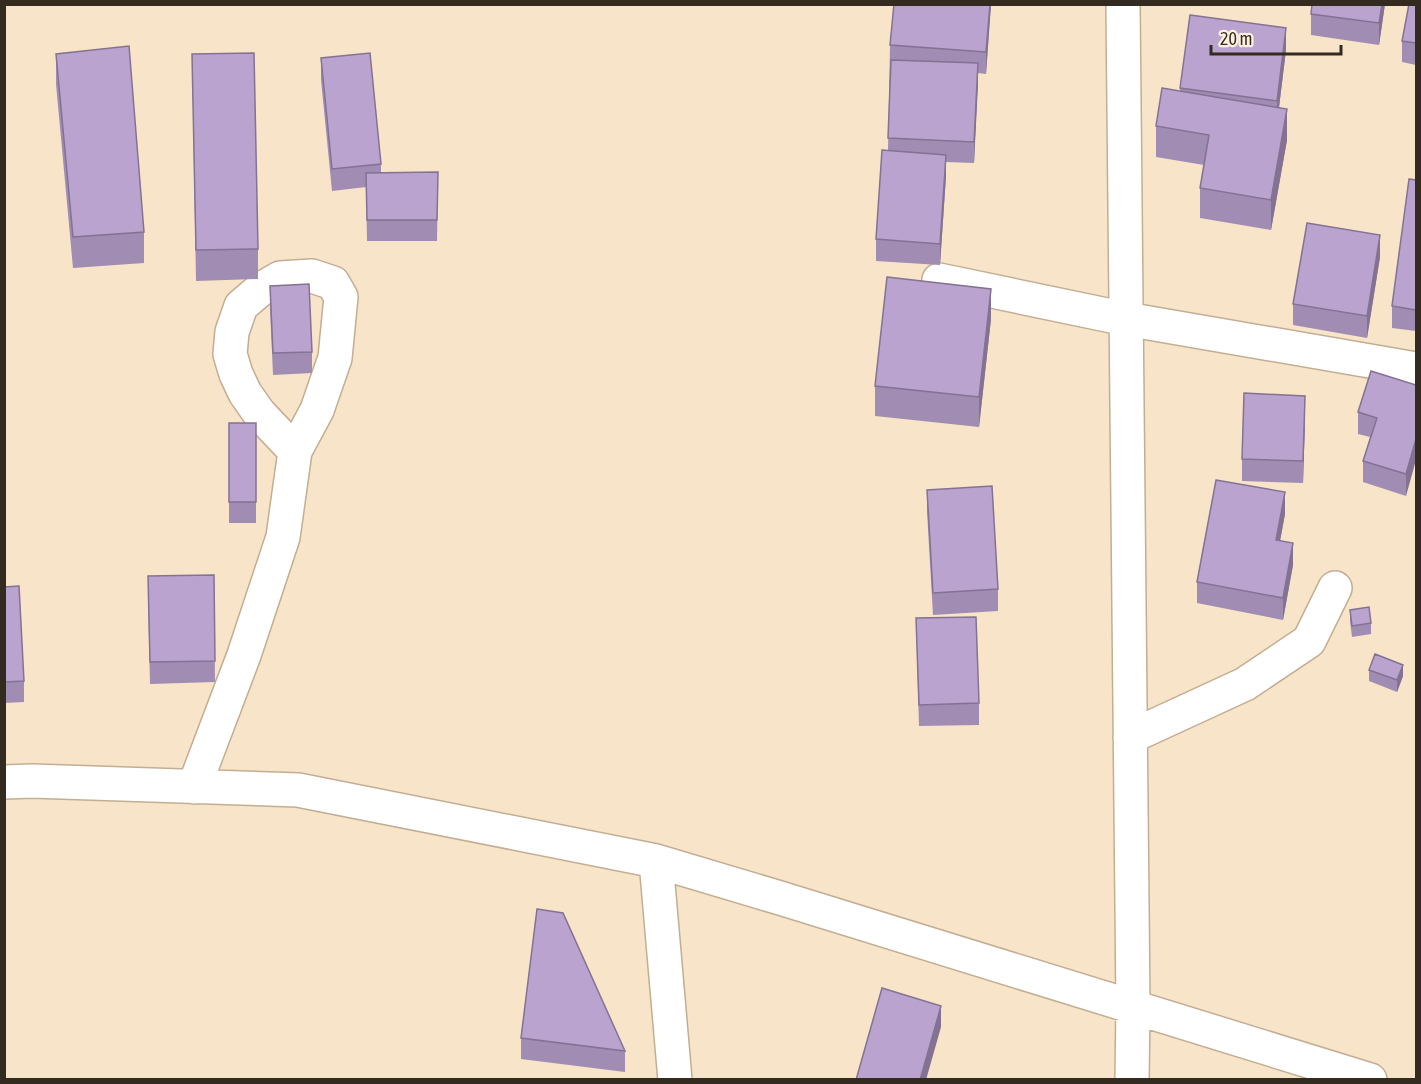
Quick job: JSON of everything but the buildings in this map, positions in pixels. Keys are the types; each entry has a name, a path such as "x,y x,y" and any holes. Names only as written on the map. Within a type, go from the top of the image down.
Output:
{"street":[{"path":"1123,4 1132,1080"},
{"path":"194,787 244,655 283,537 295,451 317,410 335,358 341,297 333,283 312,276 280,278 261,289 241,306 232,332 230,354 245,393 259,413 295,451"},
{"path":"939,280 1126,319 1416,369"},
{"path":"1130,737 1245,684 1309,641 1335,588"},
{"path":"4,782 298,790 656,861 1370,1080"},
{"path":"656,861 675,1080"}]}
